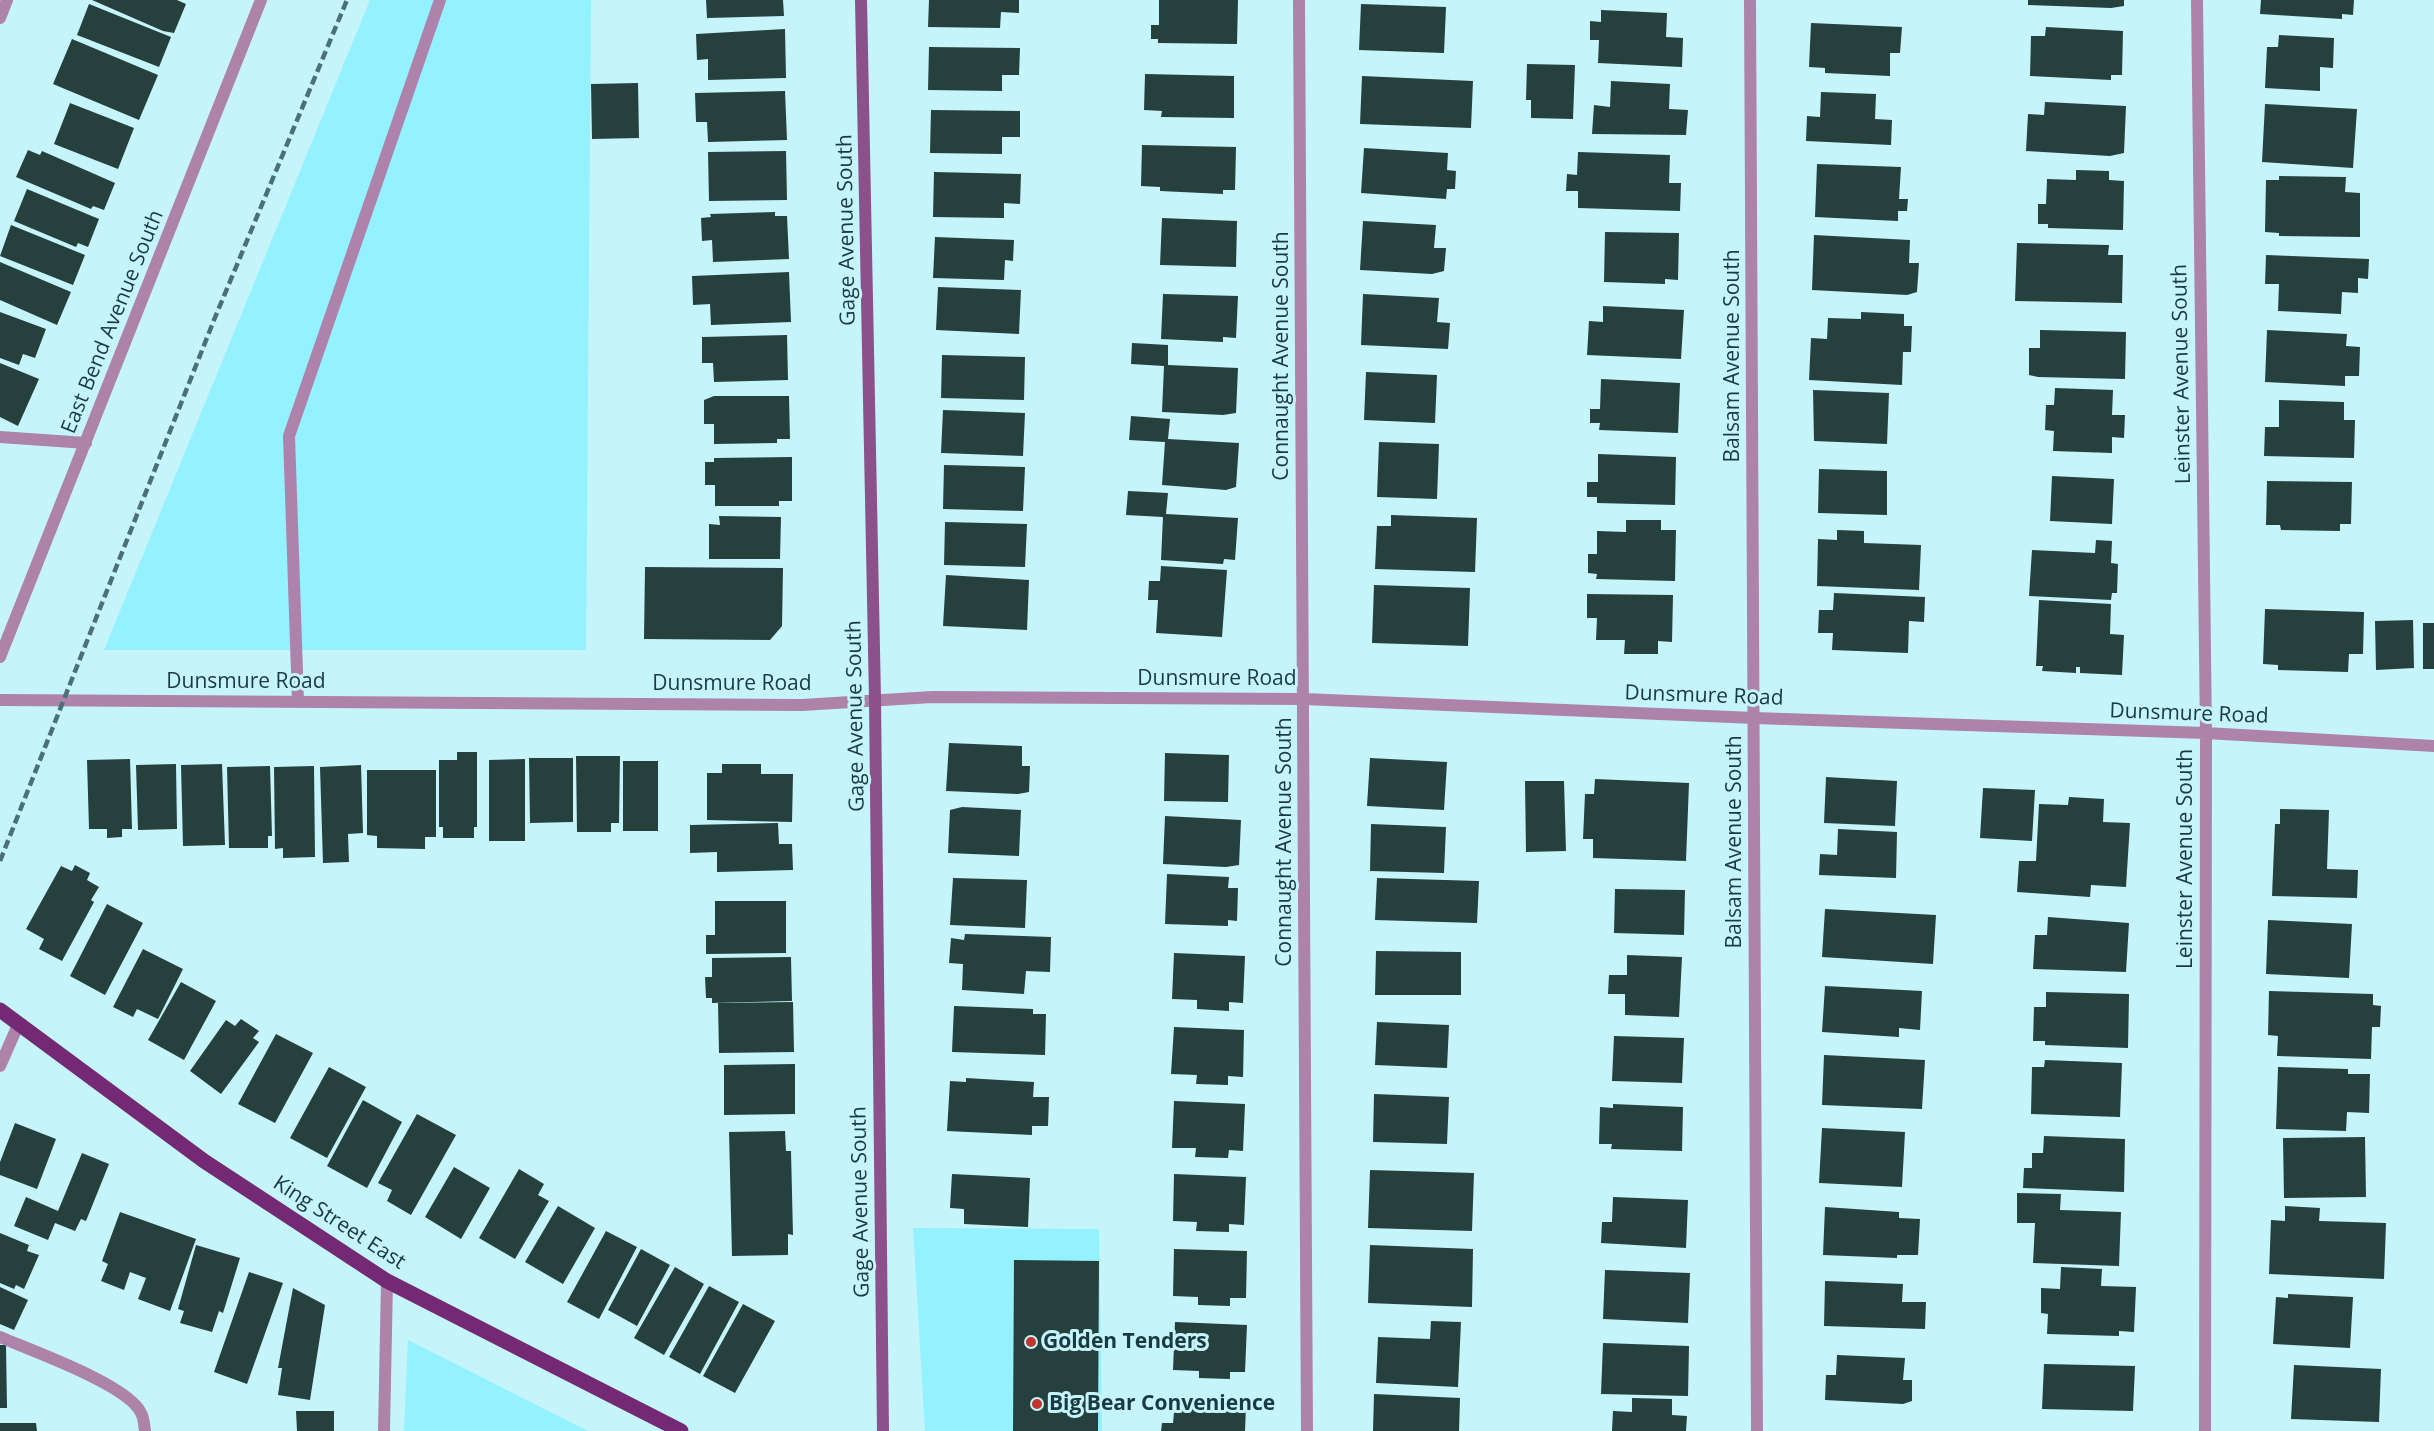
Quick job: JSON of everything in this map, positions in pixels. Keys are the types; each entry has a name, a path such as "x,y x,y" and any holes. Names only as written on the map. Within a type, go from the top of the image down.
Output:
{"main road":[{"name":"Gage Avenue South","path":"861,0 875,699 884,1431"},
{"name":"King Street East","path":"0,1010 204,1161 387,1281 681,1431"}],"street":[{"path":"0,18 7,0"},
{"name":"East Bend Avenue South","path":"0,657 261,0"},
{"path":"298,702 290,436 440,0"},
{"name":"Connaught Avenue South","path":"1299,0 1307,1431"},
{"name":"Balsam Avenue South","path":"1750,0 1757,1431"},
{"name":"Leinster Avenue South","path":"2197,0 2206,733 2205,1431"},
{"path":"0,437 86,443"},
{"name":"Dunsmure Road","path":"0,700 802,705 875,699 1304,699 1754,718 2206,733 2434,746"},
{"path":"0,1066 18,1025"},
{"path":"384,1431 387,1281"},
{"path":"0,1337 109,1384 132,1401 141,1412 145,1431"}],"shaded area":[{"path":"370,0 591,0 586,650 104,650"},
{"path":"913,1228 1099,1229 1102,1431 925,1431"},
{"path":"408,1340 588,1431 404,1431"}],"building":[{"path":"92,0 177,0 186,4 174,33 163,31"},
{"path":"706,0 783,0 784,16 707,18"},
{"path":"929,0 1019,0 1019,13 1001,12 1000,28 928,27"},
{"path":"1159,0 1238,0 1237,44 1158,43 1158,39 1151,39 1151,25 1159,25"},
{"path":"2028,0 2124,0 2124,6 2111,8 2028,5"},
{"path":"2261,0 2354,0 2353,15 2342,14 2342,19 2260,14"},
{"path":"89,4 171,37 159,67 77,35"},
{"path":"1361,4 1446,7 1444,53 1359,50"},
{"path":"1601,10 1667,13 1666,37 1683,38 1682,67 1598,63 1599,40 1590,40 1590,21 1601,22"},
{"path":"1811,23 1902,27 1900,53 1890,53 1890,76 1825,73 1825,68 1809,67"},
{"path":"2046,27 2123,31 2122,75 2111,75 2111,80 2030,76 2031,36 2045,36"},
{"path":"785,29 786,78 708,80 708,59 697,60 696,34"},
{"path":"2279,35 2334,38 2333,68 2320,67 2320,91 2265,88 2267,47 2278,47"},
{"path":"72,39 158,75 139,120 53,84"},
{"path":"929,47 1020,48 1019,75 1002,75 1002,91 928,90"},
{"path":"1527,64 1575,65 1573,119 1531,118 1531,100 1526,100"},
{"path":"1145,74 1234,76 1234,118 1161,117 1162,111 1144,110"},
{"path":"1362,76 1473,81 1471,128 1360,124"},
{"path":"1611,81 1670,84 1669,109 1688,110 1686,135 1592,134 1594,105 1610,107"},
{"path":"638,83 639,138 592,139 591,84"},
{"path":"785,91 787,140 708,142 707,122 696,122 695,93"},
{"path":"1821,92 1876,94 1875,119 1892,120 1891,145 1806,141 1807,116 1820,117"},
{"path":"2045,102 2126,106 2124,153 2110,156 2026,151 2028,114 2044,115"},
{"path":"70,103 134,128 118,169 54,144"},
{"path":"2265,104 2357,109 2353,168 2262,162"},
{"path":"931,110 1020,111 1020,137 1002,137 1002,154 930,153"},
{"path":"1142,145 1236,147 1235,190 1223,190 1223,194 1160,191 1160,187 1141,186"},
{"path":"1364,148 1448,153 1447,170 1456,171 1455,189 1447,189 1446,199 1361,193"},
{"path":"28,150 40,155 42,151 115,183 104,210 93,206 91,209 16,177"},
{"path":"786,151 787,200 709,201 708,152"},
{"path":"1578,152 1670,155 1669,183 1681,183 1680,211 1578,208 1578,191 1566,191 1567,174 1577,175"},
{"path":"1817,164 1901,167 1899,199 1908,199 1907,211 1898,211 1898,221 1815,217"},
{"path":"2076,170 2109,171 2109,180 2124,181 2123,230 2048,228 2048,224 2038,224 2038,204 2046,204 2047,179 2076,180"},
{"path":"934,172 1021,174 1020,204 1004,203 1004,218 933,217"},
{"path":"2279,176 2346,177 2345,192 2360,193 2360,237 2279,236 2279,233 2265,232 2266,180 2279,180"},
{"path":"27,189 99,219 88,247 78,243 76,247 14,221"},
{"path":"775,212 775,216 787,216 789,259 713,262 712,240 702,241 701,218 711,217 710,214"},
{"path":"1162,218 1237,221 1236,267 1160,265"},
{"path":"1363,221 1436,225 1434,248 1446,248 1444,271 1432,274 1360,270"},
{"path":"11,225 85,255 73,285 0,256"},
{"path":"1605,232 1679,233 1678,280 1665,279 1665,284 1604,282"},
{"path":"1814,235 1910,240 1909,263 1919,263 1917,292 1907,295 1812,290"},
{"path":"935,237 1014,240 1013,261 1005,260 1004,280 933,278"},
{"path":"2017,243 2109,245 2108,255 2123,255 2122,303 2015,301"},
{"path":"2266,255 2369,259 2368,279 2358,278 2358,293 2342,292 2341,314 2278,311 2279,284 2265,284"},
{"path":"0,262 71,292 57,325 0,300"},
{"path":"789,272 791,322 711,325 710,304 693,305 692,276"},
{"path":"938,287 1021,290 1019,334 936,330"},
{"path":"1163,294 1238,296 1236,338 1223,337 1223,342 1161,339"},
{"path":"1363,294 1439,298 1437,322 1450,323 1448,349 1361,345"},
{"path":"1603,306 1684,310 1681,359 1587,355 1589,321 1603,322"},
{"path":"0,312 46,329 35,358 23,354 19,365 0,358"},
{"path":"1861,312 1904,314 1904,326 1912,326 1911,352 1903,352 1902,385 1809,380 1811,338 1827,339 1828,318 1861,319"},
{"path":"2040,330 2126,332 2125,379 2029,375 2029,348 2040,348"},
{"path":"2267,330 2347,334 2346,346 2360,347 2359,376 2345,376 2345,386 2265,382"},
{"path":"787,335 788,380 714,382 713,363 702,363 702,337"},
{"path":"1132,343 1168,345 1168,365 1238,368 1236,413 1223,415 1162,412 1164,366 1131,364"},
{"path":"942,355 1025,357 1024,400 941,398"},
{"path":"0,363 39,379 18,426 0,417"},
{"path":"1366,372 1437,375 1435,423 1364,420"},
{"path":"1601,379 1680,383 1678,433 1599,430 1600,423 1590,423 1590,409 1600,409"},
{"path":"2055,388 2113,390 2112,415 2125,415 2124,438 2112,437 2112,453 2053,451 2054,431 2045,430 2046,405 2054,405"},
{"path":"1813,390 1889,393 1887,444 1814,441"},
{"path":"714,396 789,396 790,439 777,439 777,443 714,444 714,424 704,424 704,400"},
{"path":"2279,400 2344,402 2344,420 2355,420 2354,458 2264,456 2265,427 2279,427"},
{"path":"943,410 1025,413 1023,456 941,453"},
{"path":"1131,416 1170,419 1168,439 1239,443 1236,487 1226,490 1162,485 1165,442 1129,440"},
{"path":"1379,442 1439,444 1437,499 1377,497"},
{"path":"1598,454 1676,457 1675,505 1597,503 1597,497 1587,497 1587,482 1598,482"},
{"path":"792,457 792,501 779,501 779,506 715,506 715,485 705,485 705,462 714,462 714,458"},
{"path":"944,465 1025,467 1023,511 943,509"},
{"path":"1819,469 1887,471 1887,515 1818,513"},
{"path":"2052,476 2114,479 2112,524 2050,521"},
{"path":"2267,481 2352,482 2351,524 2340,524 2340,531 2281,530 2280,525 2266,525"},
{"path":"1128,491 1168,493 1166,514 1238,518 1235,560 1224,559 1223,564 1161,560 1163,517 1126,515"},
{"path":"1391,515 1477,518 1475,572 1375,569 1377,526 1391,526"},
{"path":"719,516 781,517 780,559 709,559 709,524 720,525"},
{"path":"1626,520 1661,520 1661,530 1676,530 1675,581 1596,579 1597,574 1588,573 1588,554 1597,554 1597,531 1626,532"},
{"path":"945,522 1027,524 1025,567 944,565"},
{"path":"1837,530 1864,531 1864,543 1921,545 1919,590 1817,586 1818,539 1837,540"},
{"path":"2096,540 2112,541 2111,563 2118,564 2117,593 2112,593 2111,600 2029,596 2032,550 2095,553"},
{"path":"1161,566 1227,570 1222,637 1156,633 1158,600 1148,600 1149,581 1160,581"},
{"path":"645,567 783,568 782,626 770,640 644,639"},
{"path":"946,575 1029,580 1027,630 943,626"},
{"path":"1374,585 1470,588 1468,646 1372,643"},
{"path":"1834,593 1925,597 1924,622 1909,621 1908,653 1832,650 1833,633 1818,633 1819,610 1833,610"},
{"path":"1587,594 1673,595 1672,642 1658,641 1658,654 1624,654 1625,640 1596,640 1597,618 1587,618"},
{"path":"2039,600 2111,604 2110,634 2124,635 2122,675 2080,673 2080,667 2076,667 2076,673 2042,671 2043,666 2036,666"},
{"path":"2265,609 2364,612 2363,654 2349,654 2348,672 2278,670 2278,665 2263,664"},
{"path":"2413,620 2414,668 2376,670 2375,621"},
{"path":"2423,623 2434,623 2434,669 2423,669"},
{"path":"949,743 1022,746 1022,766 1030,766 1029,792 1018,794 946,791"},
{"path":"457,752 477,752 477,827 474,827 474,838 443,838 443,827 439,827 439,760 457,760"},
{"path":"1165,753 1229,755 1228,802 1164,801"},
{"path":"576,756 620,756 619,823 611,823 611,832 577,832"},
{"path":"529,758 573,758 573,822 530,823"},
{"path":"1370,758 1447,762 1444,810 1367,806"},
{"path":"130,759 132,829 122,829 122,837 107,838 107,829 89,829 87,760"},
{"path":"525,759 525,841 489,841 489,760"},
{"path":"623,761 658,761 658,831 623,831"},
{"path":"176,764 177,829 138,830 136,765"},
{"path":"222,764 225,845 183,846 181,765"},
{"path":"722,764 761,764 761,774 793,774 792,822 707,820 707,773 722,773"},
{"path":"361,765 363,833 348,834 349,862 323,863 320,767"},
{"path":"270,766 272,836 268,836 268,848 229,848 227,767"},
{"path":"314,766 315,857 283,858 283,848 275,849 274,767"},
{"path":"367,770 436,770 436,837 425,837 425,849 377,848 377,836 367,835"},
{"path":"1826,777 1897,781 1895,826 1824,823"},
{"path":"1595,779 1689,783 1686,861 1593,858 1593,839 1583,839 1585,794 1594,794"},
{"path":"1525,781 1564,781 1566,851 1526,852"},
{"path":"1983,788 2035,790 2032,841 1980,838"},
{"path":"2069,797 2104,799 2103,822 2130,823 2126,887 2091,885 2090,897 2017,892 2019,861 2036,861 2039,804 2068,805"},
{"path":"962,807 1021,810 1019,856 948,853 950,810"},
{"path":"2280,809 2329,810 2327,869 2358,870 2357,898 2272,896 2275,824 2280,824"},
{"path":"1165,816 1241,820 1239,865 1226,867 1163,864"},
{"path":"778,823 779,844 792,844 793,870 717,872 717,852 690,853 690,825"},
{"path":"1371,824 1446,827 1444,873 1370,871"},
{"path":"1838,829 1897,832 1896,878 1819,875 1820,854 1837,855"},
{"path":"75,865 90,873 87,880 99,887 91,900 94,902 62,961 39,949 44,939 26,929 61,866 72,871"},
{"path":"1167,874 1229,877 1228,888 1238,888 1237,921 1228,920 1228,926 1165,924"},
{"path":"953,878 1027,880 1025,928 950,925"},
{"path":"1377,878 1479,881 1477,923 1375,920"},
{"path":"1615,889 1685,890 1684,935 1614,933"},
{"path":"715,901 786,901 786,953 706,954 706,935 715,935"},
{"path":"107,904 143,923 105,995 70,976"},
{"path":"1825,909 1936,915 1933,964 1822,957"},
{"path":"2048,917 2129,923 2126,972 2033,969 2035,935 2047,935"},
{"path":"2268,920 2352,924 2349,978 2266,974"},
{"path":"965,934 1051,937 1050,972 1026,971 1024,994 962,990 963,964 949,963 951,938 964,940"},
{"path":"143,949 183,969 158,1019 137,1009 133,1017 113,1007"},
{"path":"1376,951 1461,952 1461,995 1375,995"},
{"path":"1174,953 1245,956 1243,1003 1229,1002 1229,1011 1197,1009 1197,1000 1172,999"},
{"path":"1627,955 1682,957 1679,1017 1625,1015 1625,994 1608,994 1609,975 1627,975"},
{"path":"791,957 792,1001 712,1003 712,998 706,998 705,977 712,977 712,958"},
{"path":"181,982 216,1001 184,1060 148,1040"},
{"path":"1825,986 1922,991 1920,1030 1899,1028 1899,1037 1822,1032"},
{"path":"2269,991 2373,994 2373,1005 2381,1006 2380,1027 2372,1027 2371,1059 2277,1056 2278,1036 2268,1035"},
{"path":"2046,992 2129,994 2128,1048 2045,1045 2045,1041 2033,1041 2034,1007 2046,1007"},
{"path":"793,1002 794,1052 719,1053 718,1003"},
{"path":"954,1006 1033,1009 1033,1014 1046,1014 1045,1055 952,1052"},
{"path":"241,1019 259,1031 253,1038 259,1042 221,1094 190,1071 226,1020 235,1026"},
{"path":"1377,1022 1449,1025 1447,1068 1375,1065"},
{"path":"1174,1027 1244,1030 1243,1077 1228,1076 1228,1085 1196,1084 1197,1075 1171,1074"},
{"path":"276,1034 313,1053 275,1123 238,1104"},
{"path":"1614,1036 1684,1038 1682,1083 1612,1081"},
{"path":"1824,1055 1925,1060 1922,1109 1822,1105"},
{"path":"2045,1060 2122,1063 2120,1117 2031,1114 2032,1067 2044,1067"},
{"path":"795,1064 795,1114 724,1115 724,1065"},
{"path":"329,1067 366,1087 327,1158 290,1138"},
{"path":"2278,1067 2348,1069 2348,1074 2370,1074 2369,1113 2347,1112 2346,1131 2276,1129"},
{"path":"966,1078 1034,1082 1033,1097 1049,1097 1048,1126 1032,1126 1032,1135 947,1131 950,1081 966,1082"},
{"path":"1374,1094 1449,1097 1447,1144 1373,1142"},
{"path":"363,1100 402,1122 367,1188 327,1166"},
{"path":"1174,1101 1245,1104 1243,1151 1229,1150 1228,1158 1195,1157 1196,1148 1172,1148"},
{"path":"1613,1104 1683,1107 1682,1151 1611,1149 1612,1144 1599,1144 1600,1107 1613,1108"},
{"path":"417,1114 456,1135 411,1215 387,1201 392,1190 378,1183"},
{"path":"15,1123 56,1139 37,1189 0,1175 0,1162"},
{"path":"1822,1128 1905,1132 1902,1187 1819,1183"},
{"path":"785,1131 786,1151 791,1151 793,1235 788,1234 788,1255 732,1256 729,1132"},
{"path":"2044,1136 2125,1139 2124,1192 2023,1188 2024,1168 2032,1168 2032,1153 2043,1153"},
{"path":"2365,1137 2366,1197 2284,1198 2283,1138"},
{"path":"82,1153 109,1164 86,1221 81,1219 75,1231 55,1223 48,1240 14,1226 26,1197 58,1211"},
{"path":"454,1167 490,1188 461,1239 425,1217"},
{"path":"519,1169 544,1184 538,1195 549,1201 515,1259 479,1238"},
{"path":"1370,1170 1474,1173 1472,1231 1368,1228"},
{"path":"952,1174 1030,1178 1028,1227 964,1224 964,1209 950,1208"},
{"path":"1174,1174 1246,1177 1244,1225 1229,1224 1229,1232 1196,1231 1197,1222 1173,1221"},
{"path":"2017,1193 2061,1194 2060,1210 2121,1212 2119,1266 2033,1263 2035,1223 2017,1223"},
{"path":"1613,1197 1688,1200 1686,1248 1601,1243 1602,1222 1612,1222"},
{"path":"558,1206 595,1228 563,1284 525,1262"},
{"path":"2285,1206 2320,1208 2319,1221 2386,1223 2384,1279 2269,1274 2271,1220 2285,1221"},
{"path":"1825,1207 1899,1212 1899,1218 1920,1219 1918,1255 1897,1255 1897,1258 1823,1255"},
{"path":"120,1212 196,1239 170,1311 138,1299 146,1278 130,1272 124,1290 101,1281 108,1264 102,1261"},
{"path":"606,1231 637,1247 599,1319 567,1302"},
{"path":"0,1233 29,1245 27,1251 39,1255 24,1289 16,1285 14,1289 0,1283"},
{"path":"196,1245 240,1258 223,1313 219,1311 212,1332 180,1323 184,1311 178,1309"},
{"path":"1370,1245 1473,1249 1472,1307 1368,1303"},
{"path":"641,1249 670,1265 637,1326 608,1310"},
{"path":"1174,1249 1247,1251 1246,1298 1230,1298 1230,1306 1198,1305 1198,1297 1173,1296"},
{"path":"1014,1260 1099,1261 1098,1431 1013,1431"},
{"path":"675,1267 704,1284 664,1355 634,1338"},
{"path":"2061,1267 2102,1269 2101,1286 2136,1287 2134,1332 2119,1331 2119,1336 2047,1334 2048,1314 2041,1313 2041,1288 2060,1289"},
{"path":"1605,1270 1690,1273 1688,1323 1603,1319"},
{"path":"249,1272 283,1283 247,1384 214,1372"},
{"path":"1825,1281 1903,1284 1902,1302 1926,1302 1925,1329 1824,1326"},
{"path":"709,1286 739,1302 700,1374 669,1357"},
{"path":"0,1287 28,1300 14,1330 0,1324"},
{"path":"293,1288 325,1305 310,1400 278,1395 282,1368 278,1368"},
{"path":"2288,1294 2353,1297 2350,1348 2273,1344 2276,1297 2288,1298"},
{"path":"743,1304 775,1321 735,1393 703,1376"},
{"path":"1431,1321 1461,1322 1458,1387 1376,1383 1378,1337 1430,1339"},
{"path":"1175,1322 1247,1325 1245,1372 1230,1372 1230,1379 1199,1378 1199,1371 1173,1370"},
{"path":"1603,1343 1689,1346 1688,1396 1601,1394"},
{"path":"0,1345 6,1345 7,1408 0,1408"},
{"path":"1837,1355 1905,1358 1903,1380 1912,1380 1912,1401 1903,1404 1825,1400 1826,1375 1836,1375"},
{"path":"2044,1364 2135,1366 2133,1411 2042,1409"},
{"path":"2294,1365 2381,1369 2379,1422 2291,1419"},
{"path":"1374,1394 1460,1398 1459,1431 1373,1431"},
{"path":"1632,1398 1672,1399 1672,1415 1687,1416 1686,1431 1612,1431 1613,1411 1632,1412"},
{"path":"1175,1402 1246,1406 1245,1431 1161,1431 1162,1423 1173,1423"},
{"path":"296,1411 334,1411 334,1431 297,1431"},
{"path":"0,1423 36,1423 37,1431 0,1431"}],"railway":[{"path":"0,861 214,320 347,0"}],"place":[{"name":"Golden Tenders","path":"1031,1342"},
{"name":"Big Bear Convenience","path":"1037,1404"}]}
